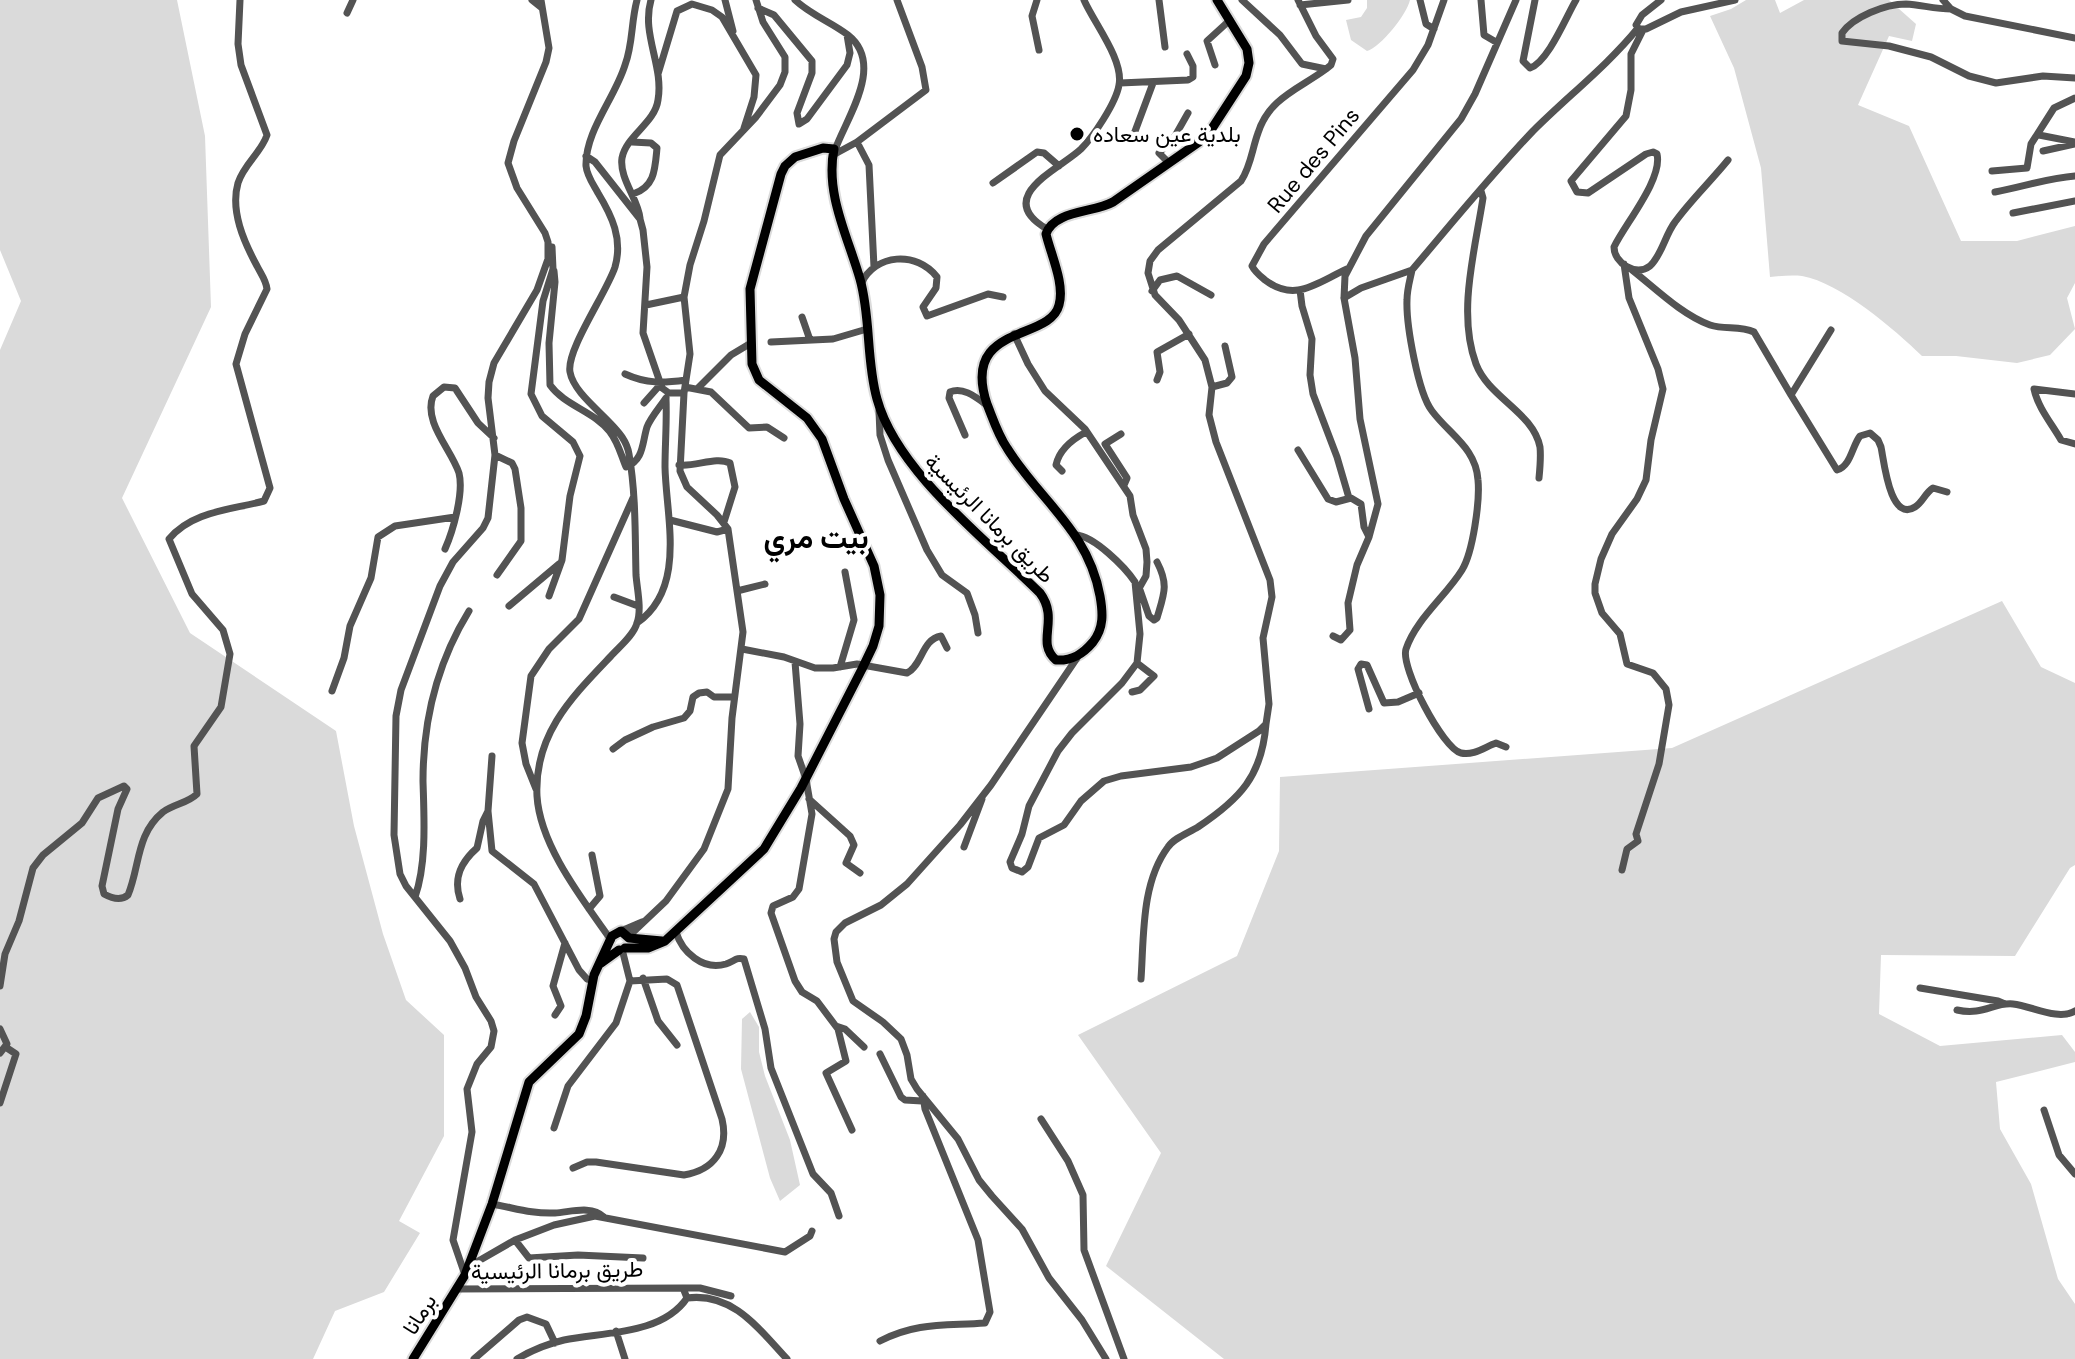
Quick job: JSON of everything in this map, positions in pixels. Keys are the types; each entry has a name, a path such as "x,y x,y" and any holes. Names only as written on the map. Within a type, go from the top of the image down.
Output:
{"main road":[{"path":"1047,229 1063,218 1105,206 1189,150 1211,130 1248,71 1247,49 1217,0"},
{"name":"طريق برمانا الرئيسية","path":"456,1289 492,1204 525,1092 537,1074 579,1034 586,1016 592,980 601,963 620,941 648,948 665,941 764,849 806,779 875,640 880,615 874,566 822,439 807,418 759,380 752,364 750,289 781,174 792,160 814,151 823,148 835,152 832,179 837,206 861,284 878,404 891,434 918,473 1045,599 1050,618 1047,646 1053,657 1064,660 1078,656 1100,630 1102,616 1095,575 1076,535 1009,452 988,406 980,376 992,353 1014,334 1050,319 1059,305 1060,290 1047,229"},
{"name":"برمانا","path":"413,1359 456,1289"}],"street":[{"path":"0,986 5,954 19,921 27,883 37,861 75,830 98,798 124,786 126,793 116,816 102,886 104,894 116,899 124,898 130,891 140,845 150,826 162,813 197,794 194,746 223,702 229,646 219,625 192,594 169,539 191,521 226,508 264,501 270,488 236,364 245,334 267,289 249,251 237,215 236,193 241,174 264,144 267,135 241,65 238,44 240,0"},
{"path":"347,13 353,0"},
{"path":"532,0 542,4 549,48 508,163 517,188 540,222 554,251 550,385 564,400 598,419 606,427 625,466 630,466"},
{"path":"637,0 625,68 586,156 587,172 611,217 619,248 613,273 574,350 569,369 575,385 621,434 628,449 634,497 637,623"},
{"path":"651,0 647,12 648,30 658,74"},
{"path":"725,0 738,45"},
{"path":"795,0 847,35 860,50 863,73 856,101 835,152"},
{"path":"835,152 857,142 927,88 897,0"},
{"path":"1037,0 1032,16 1039,50"},
{"path":"1047,229 1033,216 1027,198 1033,185 1083,146 1110,107 1120,83 1113,55 1084,0"},
{"path":"1159,0 1165,47"},
{"path":"1242,0 1280,35 1302,64 1326,69"},
{"path":"1141,979 1150,886 1161,858 1174,841 1219,814 1239,794 1256,771 1264,751 1269,704 1263,638 1272,597 1271,583 1216,442 1209,415 1212,387 1205,360 1175,314 1152,291 1148,273 1153,255 1241,181 1261,124 1275,102 1331,65 1333,59 1319,41 1299,3 1348,0"},
{"path":"1420,0 1426,24 1434,29 1444,0"},
{"path":"1481,0 1484,35 1496,42"},
{"path":"1333,636 1341,640 1349,633 1348,603 1357,565 1376,517 1378,499 1355,386 1355,358 1344,293 1347,269 1366,236 1461,119 1516,0"},
{"path":"1535,0 1523,61 1530,68 1537,66 1544,57 1576,0"},
{"path":"1661,0 1638,18 1640,29 1631,54 1631,90 1626,116 1571,181 1577,192 1588,193 1646,154 1657,154 1656,169 1639,207 1614,247 1616,256 1696,318 1713,326 1744,328 1754,332 1837,470 1848,462 1860,436 1870,433 1881,447 1897,506 1905,510 1913,508 1933,488 1947,492"},
{"path":"1344,293 1412,270 1532,133 1640,29 1681,12 1735,0"},
{"path":"1943,0 1951,9"},
{"path":"757,4 774,15 812,61 812,73 797,113 799,124 807,119 847,65 850,53 847,35"},
{"path":"726,526 687,487 679,465 690,354 684,297 720,155 780,85 786,68 785,57 766,29 757,4"},
{"path":"2075,38 1965,16 1951,9 1907,4 1890,6 1853,20 1842,33 1842,41 1889,46 1931,57 1969,76 1996,83 2043,76 2075,78"},
{"path":"537,791 544,750 555,720 572,696 654,608 663,589 670,555 665,469 666,395 643,333 647,246 622,159 657,105 658,74 673,18 686,5 696,5 717,13 757,78 743,130"},
{"path":"1215,65 1207,41 1230,20"},
{"name":"Rue des Pins","path":"1300,290 1286,292 1271,285 1253,270 1254,258 1413,70 1434,29"},
{"path":"1120,83 1191,79 1193,66 1187,54"},
{"path":"1134,134 1153,83"},
{"path":"1992,171 2027,168 2031,144 2054,108 2075,98"},
{"path":"1168,162 1159,153 1175,136 1188,113"},
{"path":"2039,135 2075,143"},
{"path":"632,142 651,143 657,148 652,179 645,188 633,194"},
{"path":"857,142 869,165 874,267"},
{"path":"2043,151 2075,143"},
{"path":"993,183 1038,152 1049,156 1059,166"},
{"path":"586,156 595,162 640,219"},
{"path":"1627,267 1645,269 1653,263 1673,224 1728,160"},
{"path":"1995,192 2075,176"},
{"path":"1481,191 1483,198 1468,318 1473,352 1476,365 1489,386 1524,420 1537,438 1541,456 1539,478"},
{"path":"2013,213 2075,201"},
{"path":"548,242 530,387 533,402 542,416 573,442 579,452 562,560 549,596"},
{"path":"861,284 874,267 905,259 915,260 931,269 938,280 923,307 927,316 988,294 1003,297"},
{"path":"1622,870 1627,849 1638,841 1636,834 1659,764 1669,705 1666,689 1653,673 1627,664 1620,634 1602,613 1595,593 1605,549 1646,480 1651,440 1662,394 1658,369 1629,298 1627,267"},
{"path":"553,269 494,363 488,398 495,455 488,518 445,577 397,703 395,846 400,874 450,941 494,1031 491,1047 477,1064 467,1089 472,1132 453,1240 466,1271 515,1240 573,1220 604,1217 785,1252 810,1236 812,1231"},
{"path":"1347,269 1300,290 1312,339 1310,375 1313,394 1349,498"},
{"path":"1412,270 1407,306 1423,395 1431,411 1470,454 1476,468 1479,490 1466,562 1405,652 1419,693 1440,733 1454,750 1471,753 1496,743 1506,747"},
{"path":"1152,291 1160,280 1177,276 1211,295"},
{"path":"646,305 684,297"},
{"path":"802,317 810,340"},
{"path":"771,342 844,337 867,329"},
{"path":"1791,395 1831,330"},
{"path":"1014,334 1045,391 1086,432 1132,499 1133,515 1146,549 1147,572 1138,590 1140,634 1137,663 1122,683 1065,741 1029,806 1019,843 1010,862 1017,870 1022,872 1026,869 1043,834 1064,825 1081,801 1104,781 1191,767 1217,758 1266,724"},
{"path":"1157,380 1160,372 1157,352 1189,334"},
{"path":"698,388 731,355 751,343"},
{"path":"1212,387 1227,383 1232,377 1225,346"},
{"path":"625,374 640,381 698,388 713,393 749,428 767,427 784,438"},
{"path":"644,403 660,384"},
{"path":"630,466 643,450 648,424 666,395 685,386"},
{"path":"445,549 455,517 459,474 431,413 433,396 444,387 455,388 484,431 494,438"},
{"path":"965,435 950,402 950,392 958,389 965,391 988,406"},
{"path":"2075,394 2054,394 2034,389 2039,404 2061,440 2075,444"},
{"path":"878,404 880,435 888,460 927,550 942,575 967,593 978,633"},
{"path":"1062,471 1056,465 1057,458 1074,438 1086,432"},
{"path":"1121,434 1105,445 1127,478 1124,485"},
{"path":"1298,450 1326,497 1336,502 1349,498 1361,504 1364,527 1369,537"},
{"path":"495,455 512,463 515,469 523,528 519,546 497,575"},
{"path":"620,941 666,901 704,849 728,789 734,697 743,632 726,526 735,487 730,463 722,460 692,466 679,465"},
{"path":"554,1128 568,1086 616,1023 630,981 620,941 599,923 589,909 546,833 522,743 531,676 549,649 579,619 634,497"},
{"path":"332,691 344,658 352,619 371,578 378,537 395,526 455,517"},
{"path":"670,520 717,532 726,526"},
{"path":"1076,535 1089,538 1123,568 1135,582 1147,613 1154,620 1166,586 1157,562"},
{"path":"509,606 556,570 562,560"},
{"path":"840,667 854,620 845,572"},
{"path":"737,591 765,584"},
{"path":"614,597 638,606"},
{"path":"415,897 424,824 426,727 446,654 469,611"},
{"path":"742,649 815,668 864,664 909,673 934,637 941,636 947,648"},
{"path":"880,1341 896,1333 927,1325 985,1323 990,1312 978,1240 922,1098 911,1079 901,1039 850,995 837,962 836,932 845,923 881,905 907,884 982,797 1078,656"},
{"path":"795,662 800,724 798,756 806,779 811,818 799,889 795,896 772,907 771,913 798,986 817,1001 836,1026 847,1060 842,1066 826,1073 852,1130"},
{"path":"1132,692 1140,690 1154,676 1137,663"},
{"path":"1369,709 1358,669 1361,664 1367,665 1384,703 1398,702 1419,693"},
{"path":"613,749 646,730 684,718 690,711 693,697 699,693 734,697"},
{"path":"492,756 488,811 492,851 534,884 579,970 592,980"},
{"path":"964,847 982,797"},
{"path":"809,799 850,836 854,845 846,863 860,873"},
{"path":"460,899 457,878 467,856 477,848 488,811"},
{"path":"589,909 600,896 592,855"},
{"path":"676,932 684,950 698,960 719,965 728,964 736,958 744,959 765,1029 771,1068 813,1174 831,1193 839,1216"},
{"path":"555,1015 561,1006 553,986 565,943"},
{"path":"643,978 658,1021 677,1045"},
{"path":"573,1168 596,1162 684,1175 709,1165 723,1149 722,1119 677,985 667,979 630,981"},
{"path":"1920,988 2064,1015 2075,1011"},
{"path":"1957,1010 1975,1012 2005,1004"},
{"path":"836,1026 842,1027 864,1047"},
{"path":"0,1029 3,1050 16,1054 0,1103"},
{"path":"880,1054 901,1097 905,1100 922,1098"},
{"path":"922,1098 958,1139 979,1180 1022,1229 1043,1268 1082,1320 1106,1359"},
{"path":"2044,1110 2059,1155 2075,1174"},
{"path":"1041,1119 1068,1161 1083,1195 1086,1255 1124,1359"},
{"path":"492,1204 524,1213 598,1211 604,1217"},
{"path":"515,1240 529,1258 578,1255 643,1258"},
{"path":"683,1288 687,1298"},
{"name":"طريق برمانا الرئيسية","path":"456,1289 700,1288 731,1296"},
{"path":"517,1359 555,1343 656,1323 672,1314 687,1298 707,1297 737,1309 787,1359"},
{"path":"474,1359 519,1320 527,1317 546,1324 555,1343"},
{"path":"616,1331 625,1359"}],"shaded area":[{"path":"0,0 177,0 205,136 211,307 122,498 190,633 336,731 354,826 383,934 406,1000 444,1035 444,1136 399,1221 420,1233 384,1292 335,1311 313,1359 0,1359 0,350 21,301 0,250"},
{"path":"1367,0 1410,0 1393,29 1367,51 1351,40 1346,20 1361,17 1367,8"},
{"path":"1746,0 1775,0 1780,13 1804,0 1889,0 1916,24 1912,41 1889,36 1858,105 1909,126 1961,241 2017,241 2075,226 2075,283 2067,298 2075,329 2050,355 2017,363 1956,356 1922,356 1882,321 1833,288 1802,276 1770,277 1761,168 1734,68 1710,16"},
{"path":"2002,601 2041,667 2075,683 2075,865 2070,868 2015,956 1881,955 1879,1014 1940,1046 2062,1035 2075,1052 2075,1062 1996,1082 2000,1129 2031,1184 2058,1279 2075,1304 2075,1359 1224,1359 1106,1266 1161,1153 1078,1035 1237,956 1279,851 1280,777 1672,748"},
{"path":"750,1012 759,1027 759,1052 765,1076 790,1140 800,1185 780,1201 770,1178 741,1069 742,1019"}],"place":[{"name":"بلدية عين سعاده","path":"1077,134"}],"district":[{"name":"بيت مري","path":"816,538"}]}
